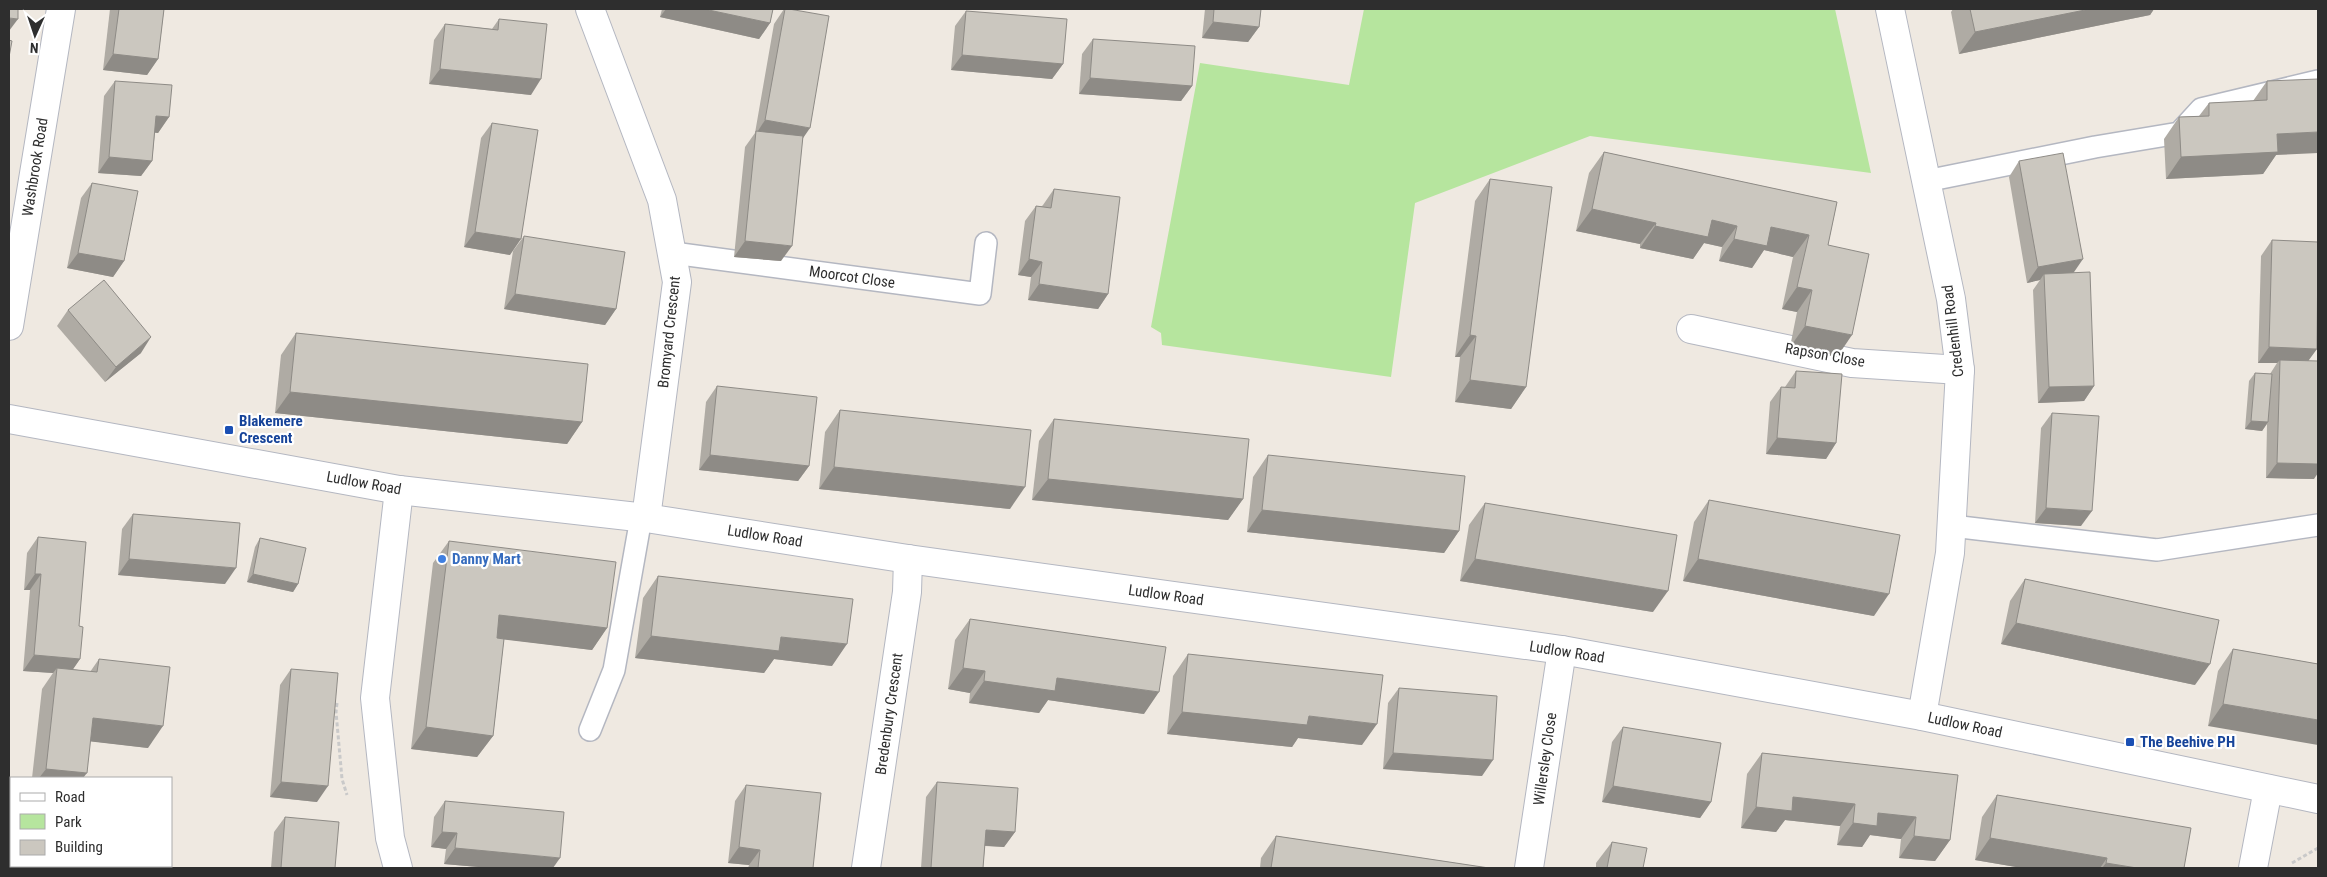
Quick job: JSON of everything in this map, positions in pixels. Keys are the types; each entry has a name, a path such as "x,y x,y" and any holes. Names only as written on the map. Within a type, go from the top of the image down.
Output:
{"street":[{"name":"Washbrook Road","path":"9,326 15,249 61,9"},
{"name":"Bromyard Crescent","path":"590,9 662,200 677,282 644,518"},
{"name":"Credenhill Road","path":"1890,9 1951,299 1960,370 1950,553 1922,716"},
{"name":"Rapson Close","path":"1691,329 1852,362 1960,370"},
{"name":"Ludlow Road","path":"9,419 399,490 644,518 908,559 1562,650 1922,716 2318,799"},
{"path":"398,868 390,838 375,698 399,490"},
{"name":"Bredenbury Crescent","path":"866,868 907,592 908,559"},
{"name":"Willersley Close","path":"1529,868 1562,650"},
{"path":"2253,868 2268,789"}],"lane":[{"path":"1926,181 2096,147 2178,133 2201,109 2318,80"},
{"name":"Moorcot Close","path":"673,254 980,294 986,243"},
{"path":"590,730 614,670 644,518"},
{"path":"1952,526 2157,550 2318,525"}],"path":[{"path":"2290,868 2291,863 2318,848"}],"green space":[{"path":"1364,9 1835,9 1871,173 1590,136 1415,203 1391,377 1162,345 1161,333 1151,327 1200,63 1349,85"}],"building":[{"path":"9,9 18,9 18,19 9,18"},
{"path":"119,9 164,9 158,59 113,54"},
{"path":"704,9 773,9 770,23"},
{"path":"785,9 829,16 810,128 765,120"},
{"path":"1214,9 1261,9 1259,27 1213,22"},
{"path":"1970,9 2090,9 1975,32"},
{"path":"966,11 1067,19 1063,64 962,55"},
{"path":"499,19 547,24 541,79 440,69 445,24 498,30"},
{"path":"1093,39 1195,46 1192,86 1090,78"},
{"path":"9,40 12,41 9,57"},
{"path":"2318,79 2318,132 2277,134 2278,152 2181,157 2179,117 2209,116 2209,103 2267,100 2267,81"},
{"path":"115,81 172,85 169,117 156,116 152,161 109,157"},
{"path":"492,123 538,130 521,239 475,232"},
{"path":"756,131 803,136 792,246 745,241"},
{"path":"1604,152 1837,202 1828,245 1869,254 1852,335 1805,326 1812,290 1797,287 1809,235 1771,227 1767,246 1734,239 1737,226 1712,220 1708,237 1655,226 1656,223 1592,209"},
{"path":"2063,153 2083,259 2038,267 2019,161"},
{"path":"1490,179 1552,187 1526,387 1470,380 1476,336 1470,335"},
{"path":"92,183 138,191 124,261 78,253"},
{"path":"1054,189 1120,197 1108,294 1039,284 1042,262 1029,259 1036,206 1051,208"},
{"path":"524,236 625,252 616,309 515,294"},
{"path":"2272,240 2318,242 2317,349 2269,347"},
{"path":"2090,272 2094,386 2049,387 2044,274"},
{"path":"104,280 151,337 116,367 68,310"},
{"path":"296,333 588,364 582,422 290,392"},
{"path":"2280,360 2318,361 2318,464 2277,463"},
{"path":"1796,371 1842,374 1836,443 1777,438 1781,387 1795,388"},
{"path":"2255,373 2272,374 2268,422 2251,421"},
{"path":"717,386 817,397 809,466 710,455"},
{"path":"840,410 1031,430 1025,487 834,467"},
{"path":"2052,413 2099,416 2092,511 2046,508"},
{"path":"1054,419 1249,439 1243,499 1048,479"},
{"path":"1268,455 1465,476 1459,531 1262,510"},
{"path":"1709,500 1900,535 1889,594 1698,559"},
{"path":"1485,503 1677,535 1668,591 1475,559"},
{"path":"133,514 240,523 236,568 129,559"},
{"path":"38,537 86,542 79,626 83,627 80,659 34,655 41,574 35,574"},
{"path":"260,538 306,548 298,584 253,574"},
{"path":"449,541 616,562 607,628 499,615 497,638 504,639 493,736 426,727"},
{"path":"658,576 853,599 847,644 781,637 779,651 651,636"},
{"path":"2025,579 2219,620 2210,664 2016,623"},
{"path":"970,619 1166,647 1159,692 1057,678 1055,691 984,681 985,671 963,668"},
{"path":"2233,649 2318,664 2318,720 2223,704"},
{"path":"1188,654 1383,675 1377,724 1309,716 1307,725 1182,712"},
{"path":"99,659 170,667 163,726 93,718 87,773 46,769 57,668 97,672"},
{"path":"291,669 338,673 328,786 281,782"},
{"path":"1399,688 1497,696 1493,760 1393,753"},
{"path":"1623,727 1721,743 1711,802 1613,786"},
{"path":"1762,753 1958,775 1950,840 1914,836 1916,817 1878,813 1877,826 1853,823 1855,804 1793,797 1792,811 1756,807"},
{"path":"937,782 1018,788 1015,832 986,830 983,868 931,868"},
{"path":"746,785 821,793 813,868 758,868 760,850 739,847"},
{"path":"10,787 10,867 30,867 9,868"},
{"path":"1997,795 2191,828 2184,868 2137,868 2106,863 2107,858 1990,838"},
{"path":"445,801 564,812 560,858 455,848 457,833 442,832"},
{"path":"285,817 339,822 335,868 281,868"},
{"path":"1276,836 1489,868 1271,868"},
{"path":"1612,842 1647,848 1643,868 1607,868"}],"place":[{"name":"Blakemere Crescent","path":"229,430"},
{"name":"Danny Mart","path":"442,559"},
{"name":"The Beehive PH","path":"2130,742"}]}
